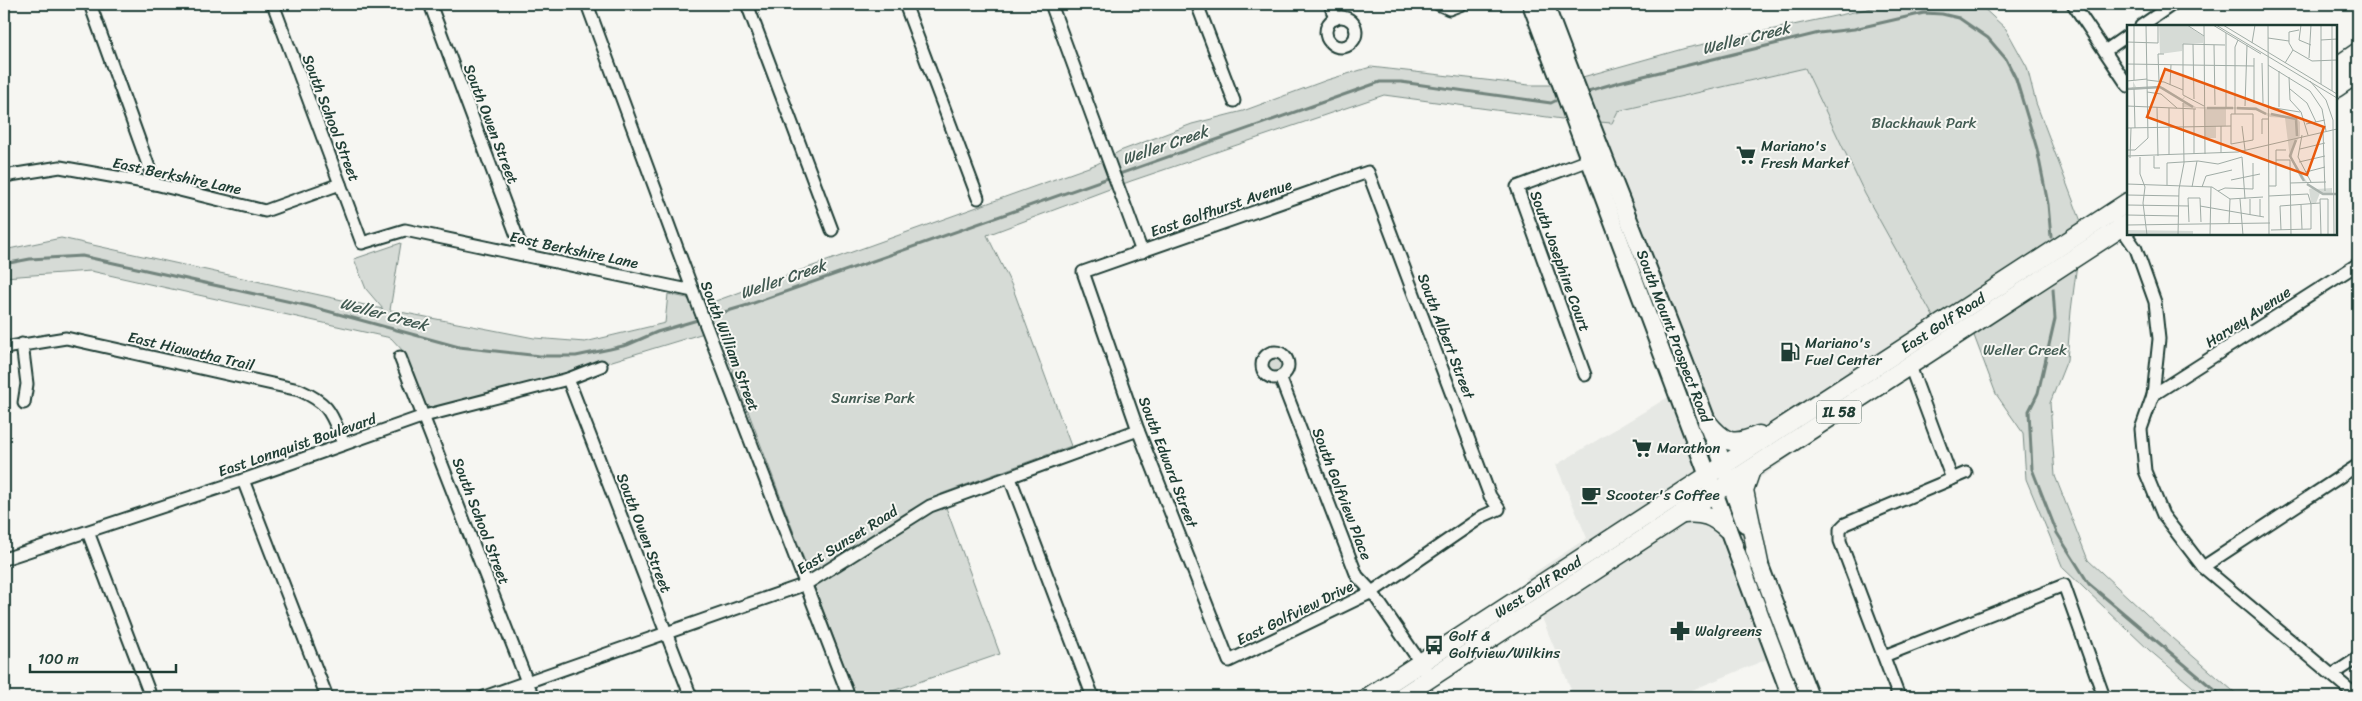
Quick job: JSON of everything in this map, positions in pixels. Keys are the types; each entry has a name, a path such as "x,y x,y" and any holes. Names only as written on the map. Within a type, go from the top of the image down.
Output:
{"main road":[{"name":"South Mount Prospect Road","path":"1531,4 1565,75 1587,132 1707,477 1791,697"},
{"name":"South Mount Prospect Road","path":"1545,4 1565,75"},
{"path":"2337,65 2358,52"},
{"path":"2337,87 2358,73"},
{"name":"South Mount Prospect Road","path":"1596,157 1658,290 1810,697"},
{"name":"East Golf Road","path":"1707,477 2127,203"},
{"name":"East Golf Road","path":"1714,494 2125,225"},
{"path":"1707,422 1725,440 1739,442 1787,424"},
{"path":"1751,470 1744,490 1759,563"},
{"name":"West Golf Road","path":"1368,697 1387,692 1421,664 1707,477"},
{"name":"West Golf Road","path":"1401,697 1714,494"},
{"path":"1683,514 1705,514 1715,518 1727,529"}],"street":[{"path":"90,4 155,184"},
{"name":"South School Street","path":"272,4 362,243"},
{"name":"South Owen Street","path":"430,4 524,254"},
{"name":"South William Street","path":"587,4 700,310 848,697"},
{"path":"747,4 832,230"},
{"path":"905,4 978,198"},
{"path":"1051,4 1142,252"},
{"path":"1197,4 1234,101"},
{"path":"1330,4 1335,19"},
{"path":"1438,4 1450,10 1462,4"},
{"path":"2073,4 2127,84"},
{"path":"2142,25 2173,4"},
{"path":"2105,51 2127,36"},
{"name":"South Josephine Court","path":"1585,375 1517,186 1596,157"},
{"name":"East Berkshire Lane","path":"4,176 60,167 155,184 265,211 340,184"},
{"name":"East Golfhurst Avenue","path":"1082,272 1368,172"},
{"name":"South Albert Street","path":"1368,172 1490,496 1499,509"},
{"path":"2111,213 2125,225"},
{"name":"East Berkshire Lane","path":"362,243 405,230 693,291"},
{"path":"2130,235 2155,302 2159,339 2153,396 2141,429 2145,471 2163,515 2203,567 2358,697"},
{"name":"Harvey Avenue","path":"2153,396 2358,264"},
{"name":"South Edward Street","path":"1082,272 1138,430 1229,661"},
{"name":"East Hiawatha Trail","path":"4,348 66,338 299,390 317,398 330,410 344,444"},
{"path":"22,344 27,384 24,403"},
{"name":"South School Street","path":"400,356 533,697"},
{"name":"East Lonnquist Boulevard","path":"4,559 243,480 424,416 568,379 601,366"},
{"path":"1910,366 1952,479"},
{"name":"South Golfview Place","path":"1280,377 1357,576 1372,592 1431,678"},
{"name":"South Owen Street","path":"568,379 691,697"},
{"name":"East Sunset Road","path":"484,697 806,584 930,506 1138,430"},
{"path":"2203,567 2358,465"},
{"path":"1899,697 1840,541 1840,529 1845,524 1966,473"},
{"path":"1010,478 1093,697"},
{"path":"243,480 326,697"},
{"name":"East Golfview Drive","path":"1229,661 1372,592 1482,516 1499,509"},
{"path":"88,532 151,697"},
{"path":"1884,656 2064,585 2104,697"},
{"path":"2332,676 2358,658"}],"shaded area":[{"path":"1805,68 1865,194 1934,318 1948,349 1751,484 1749,498 1797,647 1675,697 1574,697 1526,578 1587,538 1556,465 1670,396 1569,138 1599,122 1612,123 1618,111"}],"green space":[{"path":"1891,4 1979,4 2006,29 2027,67 2036,103 2082,224 2067,360 2050,403 2055,476 2088,560 2172,638 2240,697 2205,697 2149,650 2063,568 2026,479 2023,433 1996,394 1973,333 2037,290 2041,247 1934,318 1865,194 1805,68 1618,111 1612,123 1599,122 1592,103 1562,119 1384,95 1131,181 987,235 1012,286 1071,446 941,494 1000,654 875,697 856,697 717,329 599,365 436,407 429,407 424,402 404,352 391,338 91,271 4,277 4,250 61,238 383,309 366,289 354,259 401,243 390,310 534,338 585,342 665,323 668,294 687,298 696,308 1097,164 1120,151 1192,124 1243,111 1327,80 1371,67 1529,85 1554,85 1686,48"},
{"path":"1274,357 1280,359 1282,365 1280,371 1274,373 1268,371 1266,365 1268,359"}],"waterway":[{"name":"Weller Creek","path":"1585,92 1819,33 1854,29 1924,13 1942,14 1959,18 1988,38 2006,59 2016,79 2037,149 2048,204 2051,237"},
{"name":"Weller Creek","path":"4,264 30,259 82,256 309,306 459,347 540,356 576,356 627,345 657,332 748,305 1380,82 1401,82 1551,103 1555,101"},
{"name":"Weller Creek","path":"2053,289 2055,319 2038,393 2029,411 2032,469 2057,533 2089,584 2223,697"}],"place":[{"name":"Mariano's Fresh Market","path":"1746,155"},
{"name":"Mariano's Fuel Center","path":"1790,352"},
{"name":"Marathon","path":"1642,448"},
{"name":"Scooter's Coffee","path":"1591,495"},
{"name":"Walgreens","path":"1680,631"},
{"name":"Golf & Golfview/Wilkins","path":"1434,645"}],"park label":[{"name":"Blackhawk Park","path":"1924,123"},
{"name":"Sunrise Park","path":"873,398"}]}
